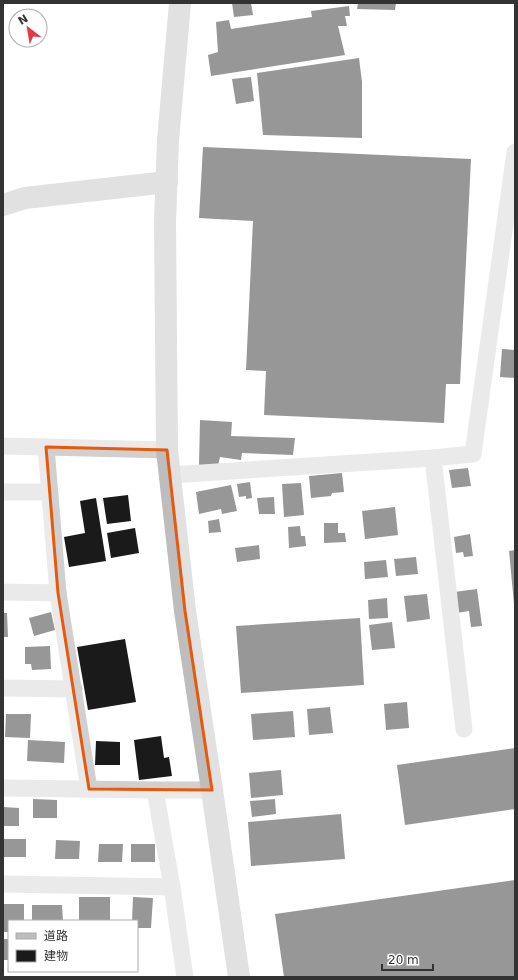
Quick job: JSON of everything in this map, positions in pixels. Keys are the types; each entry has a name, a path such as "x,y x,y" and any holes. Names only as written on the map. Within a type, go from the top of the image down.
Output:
{"street":[{"path":"180,3 168,140 165,230 167,450 185,611 239,977"},
{"path":"170,475 433,458 473,454 515,152"},
{"path":"3,205 25,198 167,182"},
{"path":"3,446 167,450"},
{"path":"46,447 58,593 89,789"},
{"path":"433,458 464,730"},
{"path":"3,492 49,492"},
{"path":"3,592 58,593"},
{"path":"3,688 74,689"},
{"path":"3,788 212,790"},
{"path":"155,790 172,887 185,977"},
{"path":"3,884 172,887"}],"highlighted area":[{"path":"46,447 167,450 185,611 212,790 89,789 58,593"}],"building":[{"path":"232,3 251,3 253,15 234,17"},
{"path":"358,3 396,3 395,10 357,9"},
{"path":"349,6 350,16 345,16 347,26 338,26 345,55 211,76 208,55 218,52 216,22 229,20 231,29 312,17 311,11"},
{"path":"359,58 362,82 362,138 263,135 257,73"},
{"path":"251,77 254,101 236,104 232,79"},
{"path":"203,147 471,159 460,384 446,384 444,423 264,415 266,371 246,370 253,221 199,218"},
{"path":"502,349 515,350 515,378 500,377"},
{"path":"200,420 232,422 231,436 295,438 293,455 242,453 241,460 220,457 218,466 199,465"},
{"path":"468,468 471,486 452,488 449,470"},
{"path":"342,473 344,492 332,493 331,496 311,498 309,476"},
{"path":"250,482 252,498 246,499 246,496 239,497 237,484"},
{"path":"301,483 304,515 284,517 282,484"},
{"path":"231,485 237,511 222,514 221,509 199,514 196,492"},
{"path":"128,495 131,521 107,524 103,498"},
{"path":"274,497 275,514 259,514 257,498"},
{"path":"96,498 106,561 69,567 64,537 85,533 80,501"},
{"path":"395,507 398,535 365,539 362,511"},
{"path":"219,519 221,532 209,533 208,521"},
{"path":"324,523 338,523 338,533 345,533 346,542 324,543"},
{"path":"300,526 301,536 305,536 306,546 289,548 288,527"},
{"path":"135,528 139,553 111,558 107,533"},
{"path":"470,534 473,556 464,557 463,552 456,553 454,537"},
{"path":"259,545 260,559 237,562 235,548"},
{"path":"515,550 515,604 514,604 509,551"},
{"path":"416,557 418,574 396,576 394,559"},
{"path":"386,560 388,577 365,579 364,562"},
{"path":"477,589 482,626 471,627 469,611 457,613 454,592"},
{"path":"427,594 430,619 407,622 404,596"},
{"path":"387,598 388,618 369,619 368,600"},
{"path":"51,612 55,630 34,636 29,618"},
{"path":"3,613 7,613 8,637 3,637"},
{"path":"360,618 364,685 241,693 236,626"},
{"path":"392,622 395,648 372,650 369,625"},
{"path":"125,639 136,702 88,710 77,647"},
{"path":"50,646 51,669 32,670 31,664 25,664 25,647"},
{"path":"407,702 409,728 386,730 384,704"},
{"path":"330,707 333,733 309,735 307,709"},
{"path":"293,711 295,737 253,740 251,714"},
{"path":"6,714 31,714 30,738 5,737"},
{"path":"161,736 164,758 169,757 172,776 139,780 134,740"},
{"path":"28,740 65,742 64,763 27,761"},
{"path":"96,741 120,742 120,765 95,765"},
{"path":"515,748 515,809 405,825 397,765"},
{"path":"281,770 283,795 251,798 249,773"},
{"path":"33,799 57,800 57,818 33,818"},
{"path":"275,799 276,814 252,817 250,801"},
{"path":"3,807 19,808 19,826 3,826"},
{"path":"341,814 345,859 251,866 248,822"},
{"path":"3,839 26,839 26,857 3,857"},
{"path":"56,840 80,841 79,859 55,859"},
{"path":"99,844 123,844 122,862 98,862"},
{"path":"131,844 155,844 155,862 131,862"},
{"path":"515,880 515,977 284,977 275,914"},
{"path":"79,897 110,897 110,920 79,920"},
{"path":"133,897 153,898 151,928 138,928 138,920 132,920"},
{"path":"3,904 24,904 24,920 8,920 8,932 3,932"},
{"path":"32,905 62,905 63,920 32,920"},
{"path":"3,939 8,939 8,960 3,960"}]}
